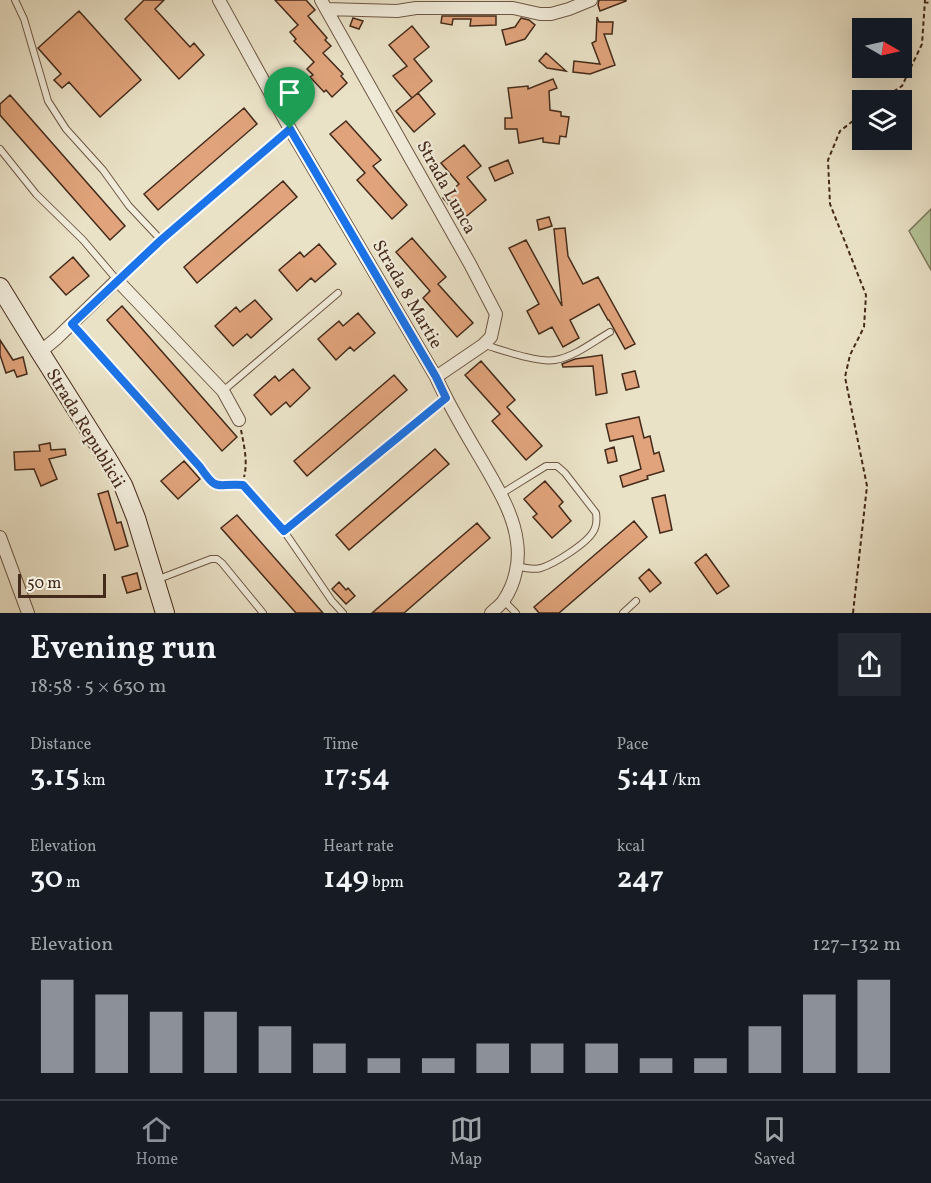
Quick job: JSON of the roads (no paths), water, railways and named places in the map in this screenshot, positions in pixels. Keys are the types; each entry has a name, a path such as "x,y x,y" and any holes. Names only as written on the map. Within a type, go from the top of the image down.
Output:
{"main road":[{"name":"Strada Republicii","path":"0,287 123,485 136,518 165,613"}],"street":[{"name":"Strada 8 Martie","path":"219,0 290,129 436,377 501,494 518,543 517,566 504,600 491,613"},
{"path":"323,5 397,11 416,8 513,8 551,14 591,0"},
{"name":"Strada Lunca","path":"323,5 496,314 491,337 483,345"},
{"path":"40,352 117,280 223,391 239,420"},
{"path":"436,377 483,345"},
{"path":"0,537 28,613"}],"lane":[{"path":"15,0 24,19 48,101 66,129 104,170 129,206 161,240"},
{"path":"0,149 36,194 83,240 117,280 290,129"},
{"path":"223,391 338,293"},
{"path":"483,345 553,361 575,353 610,332"},
{"path":"284,531 446,398"},
{"path":"501,494 546,466 557,466 565,472 596,513 597,522 593,533 574,550 541,568 530,569 517,566"},
{"path":"243,485 284,531 332,601 343,613"},
{"path":"155,580 211,559 217,559 263,613"},
{"path":"504,600 516,613"},
{"path":"623,613 636,601"}]}
